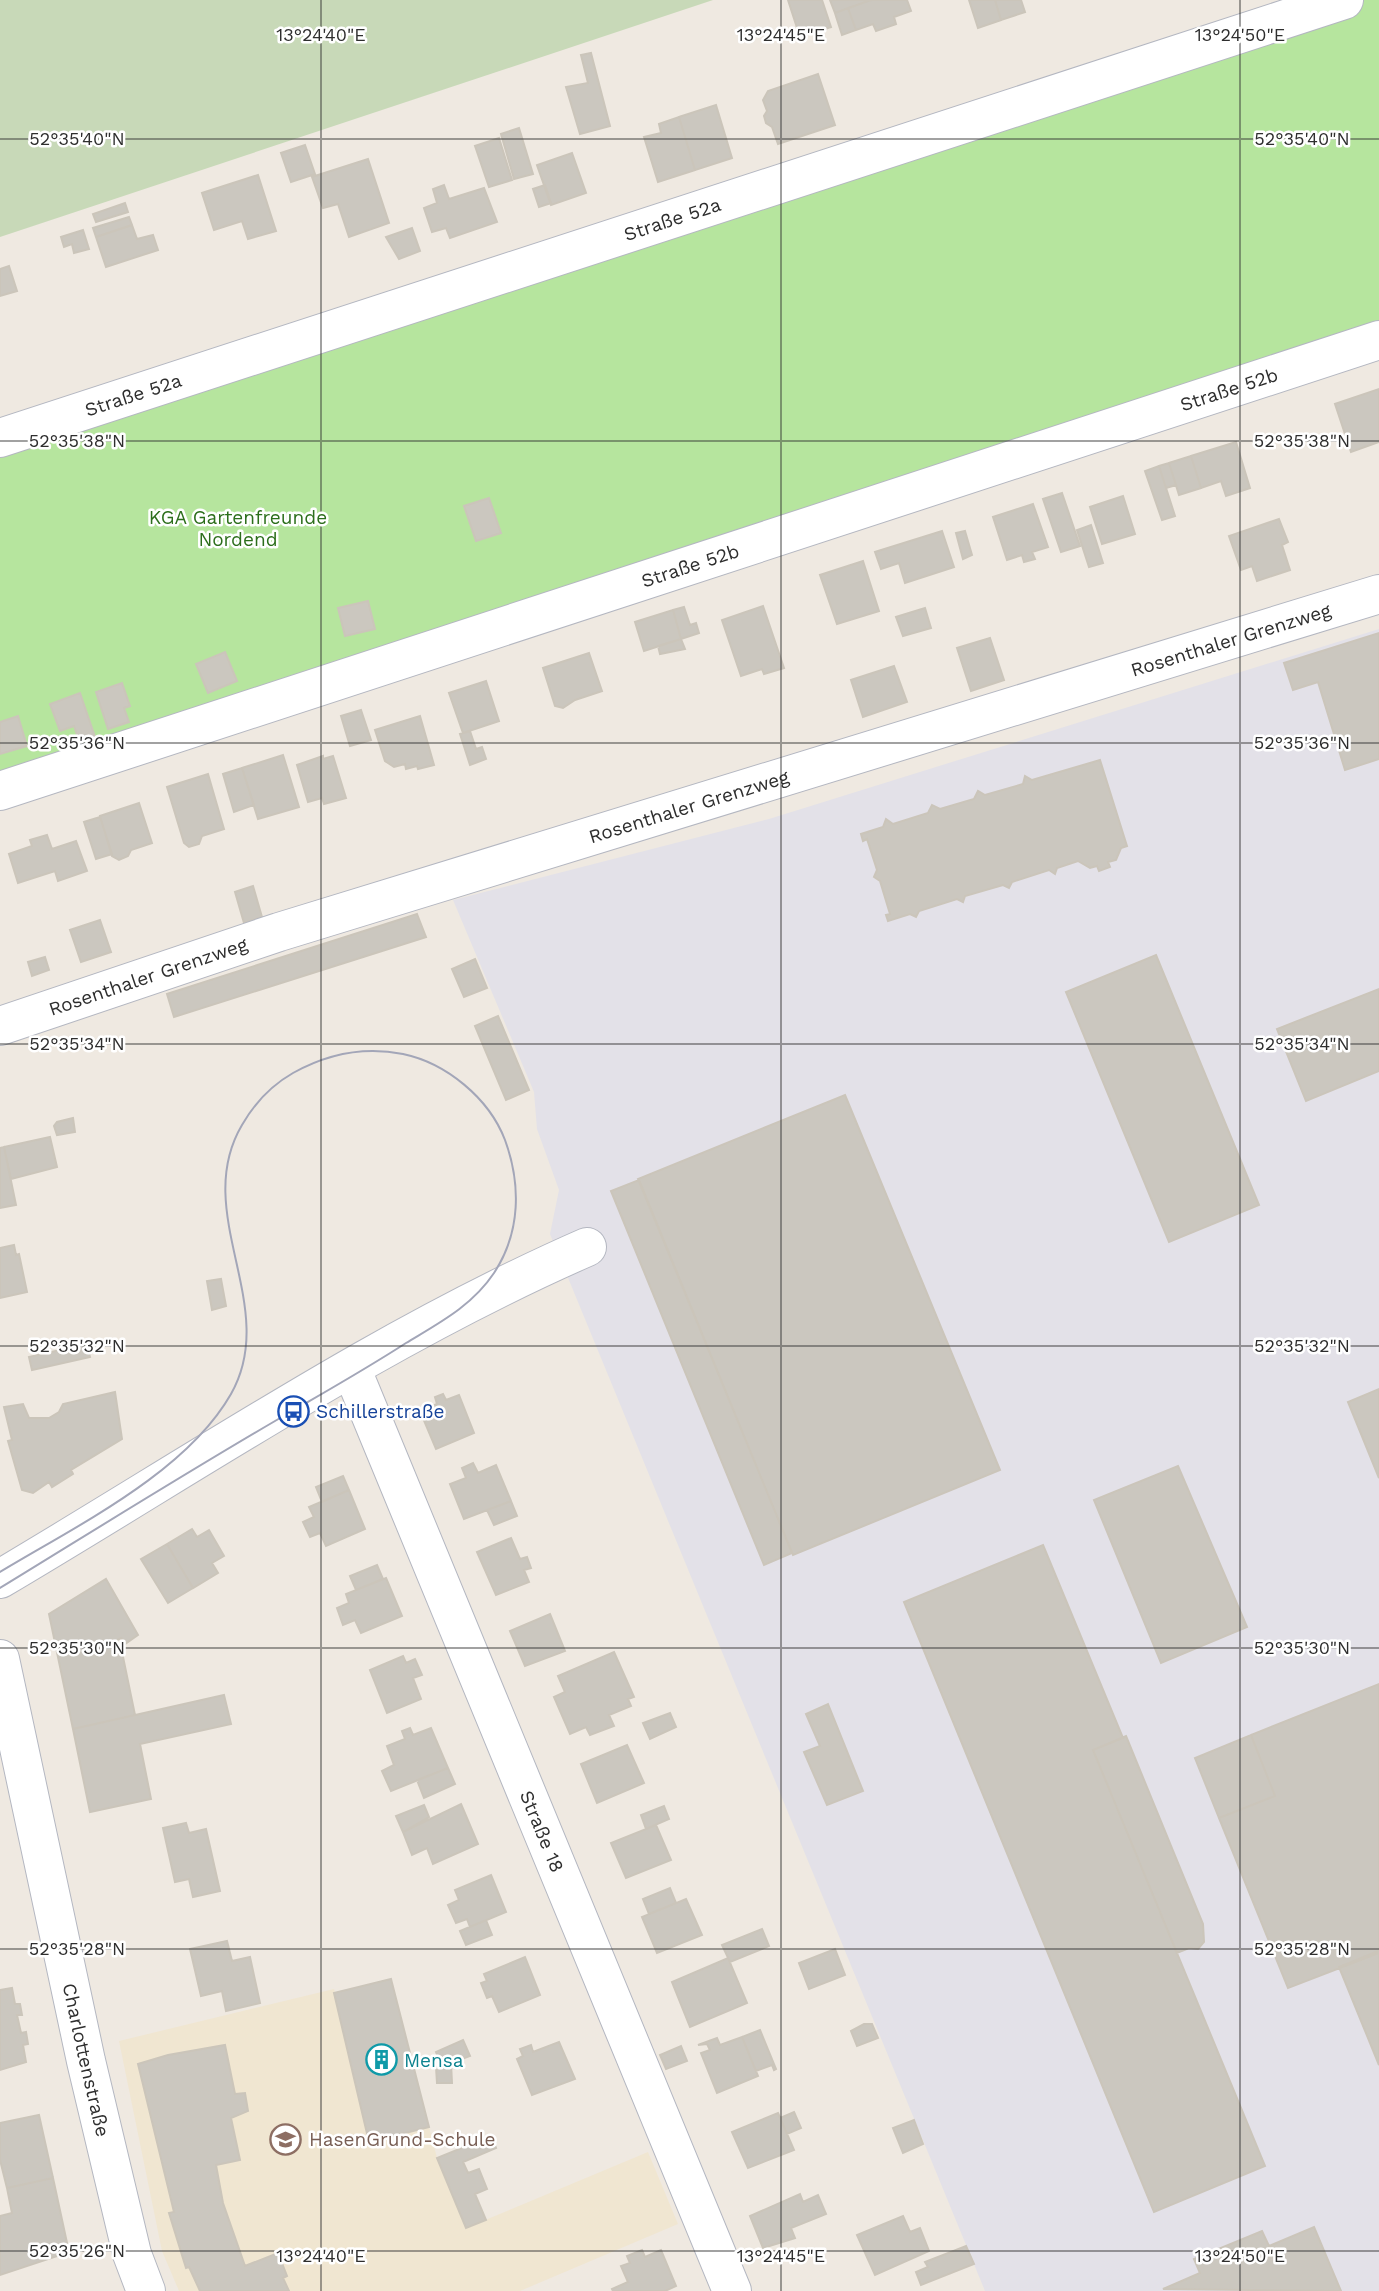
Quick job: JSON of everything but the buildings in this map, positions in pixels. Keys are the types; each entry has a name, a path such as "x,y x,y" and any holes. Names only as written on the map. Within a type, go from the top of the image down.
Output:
{"street":[{"name":"Straße 52a","path":"0,438 1344,0"},
{"name":"Straße 52b","path":"0,791 1379,340"},
{"name":"Rosenthaler Grenzweg","path":"0,1026 279,932 1379,594"},
{"path":"0,1579 449,1315 587,1247"},
{"name":"Straße 18","path":"352,1370 732,2291"},
{"name":"Charlottenstraße","path":"0,1660 88,2069 132,2254 146,2291"}],"shaded area":[{"path":"1379,629 1379,2291 985,2291 550,1234 559,1190 537,1129 534,1092 453,900 769,819"},
{"name":"HasenGrund-Schule","path":"391,1979 437,2158 466,2228 648,2152 678,2224 520,2291 179,2291 162,2251 119,2041 334,1989 335,1993"}],"green space":[{"path":"0,0 713,0 0,237"},
{"name":"KGA Gartenfreunde Nordend","path":"1344,0 1379,0 1379,322 0,772 0,438"}],"tram line":[{"path":"0,1572 95,1516 158,1473 187,1449 231,1394 244,1361 246,1327 243,1293 225,1192 229,1158 242,1125 264,1096 278,1083 306,1066 346,1053 374,1051 403,1054 435,1065 477,1097 498,1125 505,1140 514,1174 516,1208 514,1225 503,1257 476,1295 431,1328 0,1588"}],"place":[{"name":"Schillerstraße","path":"293,1411"},
{"name":"Mensa","path":"381,2060"},
{"name":"HasenGrund-Schule","path":"286,2139"}]}
